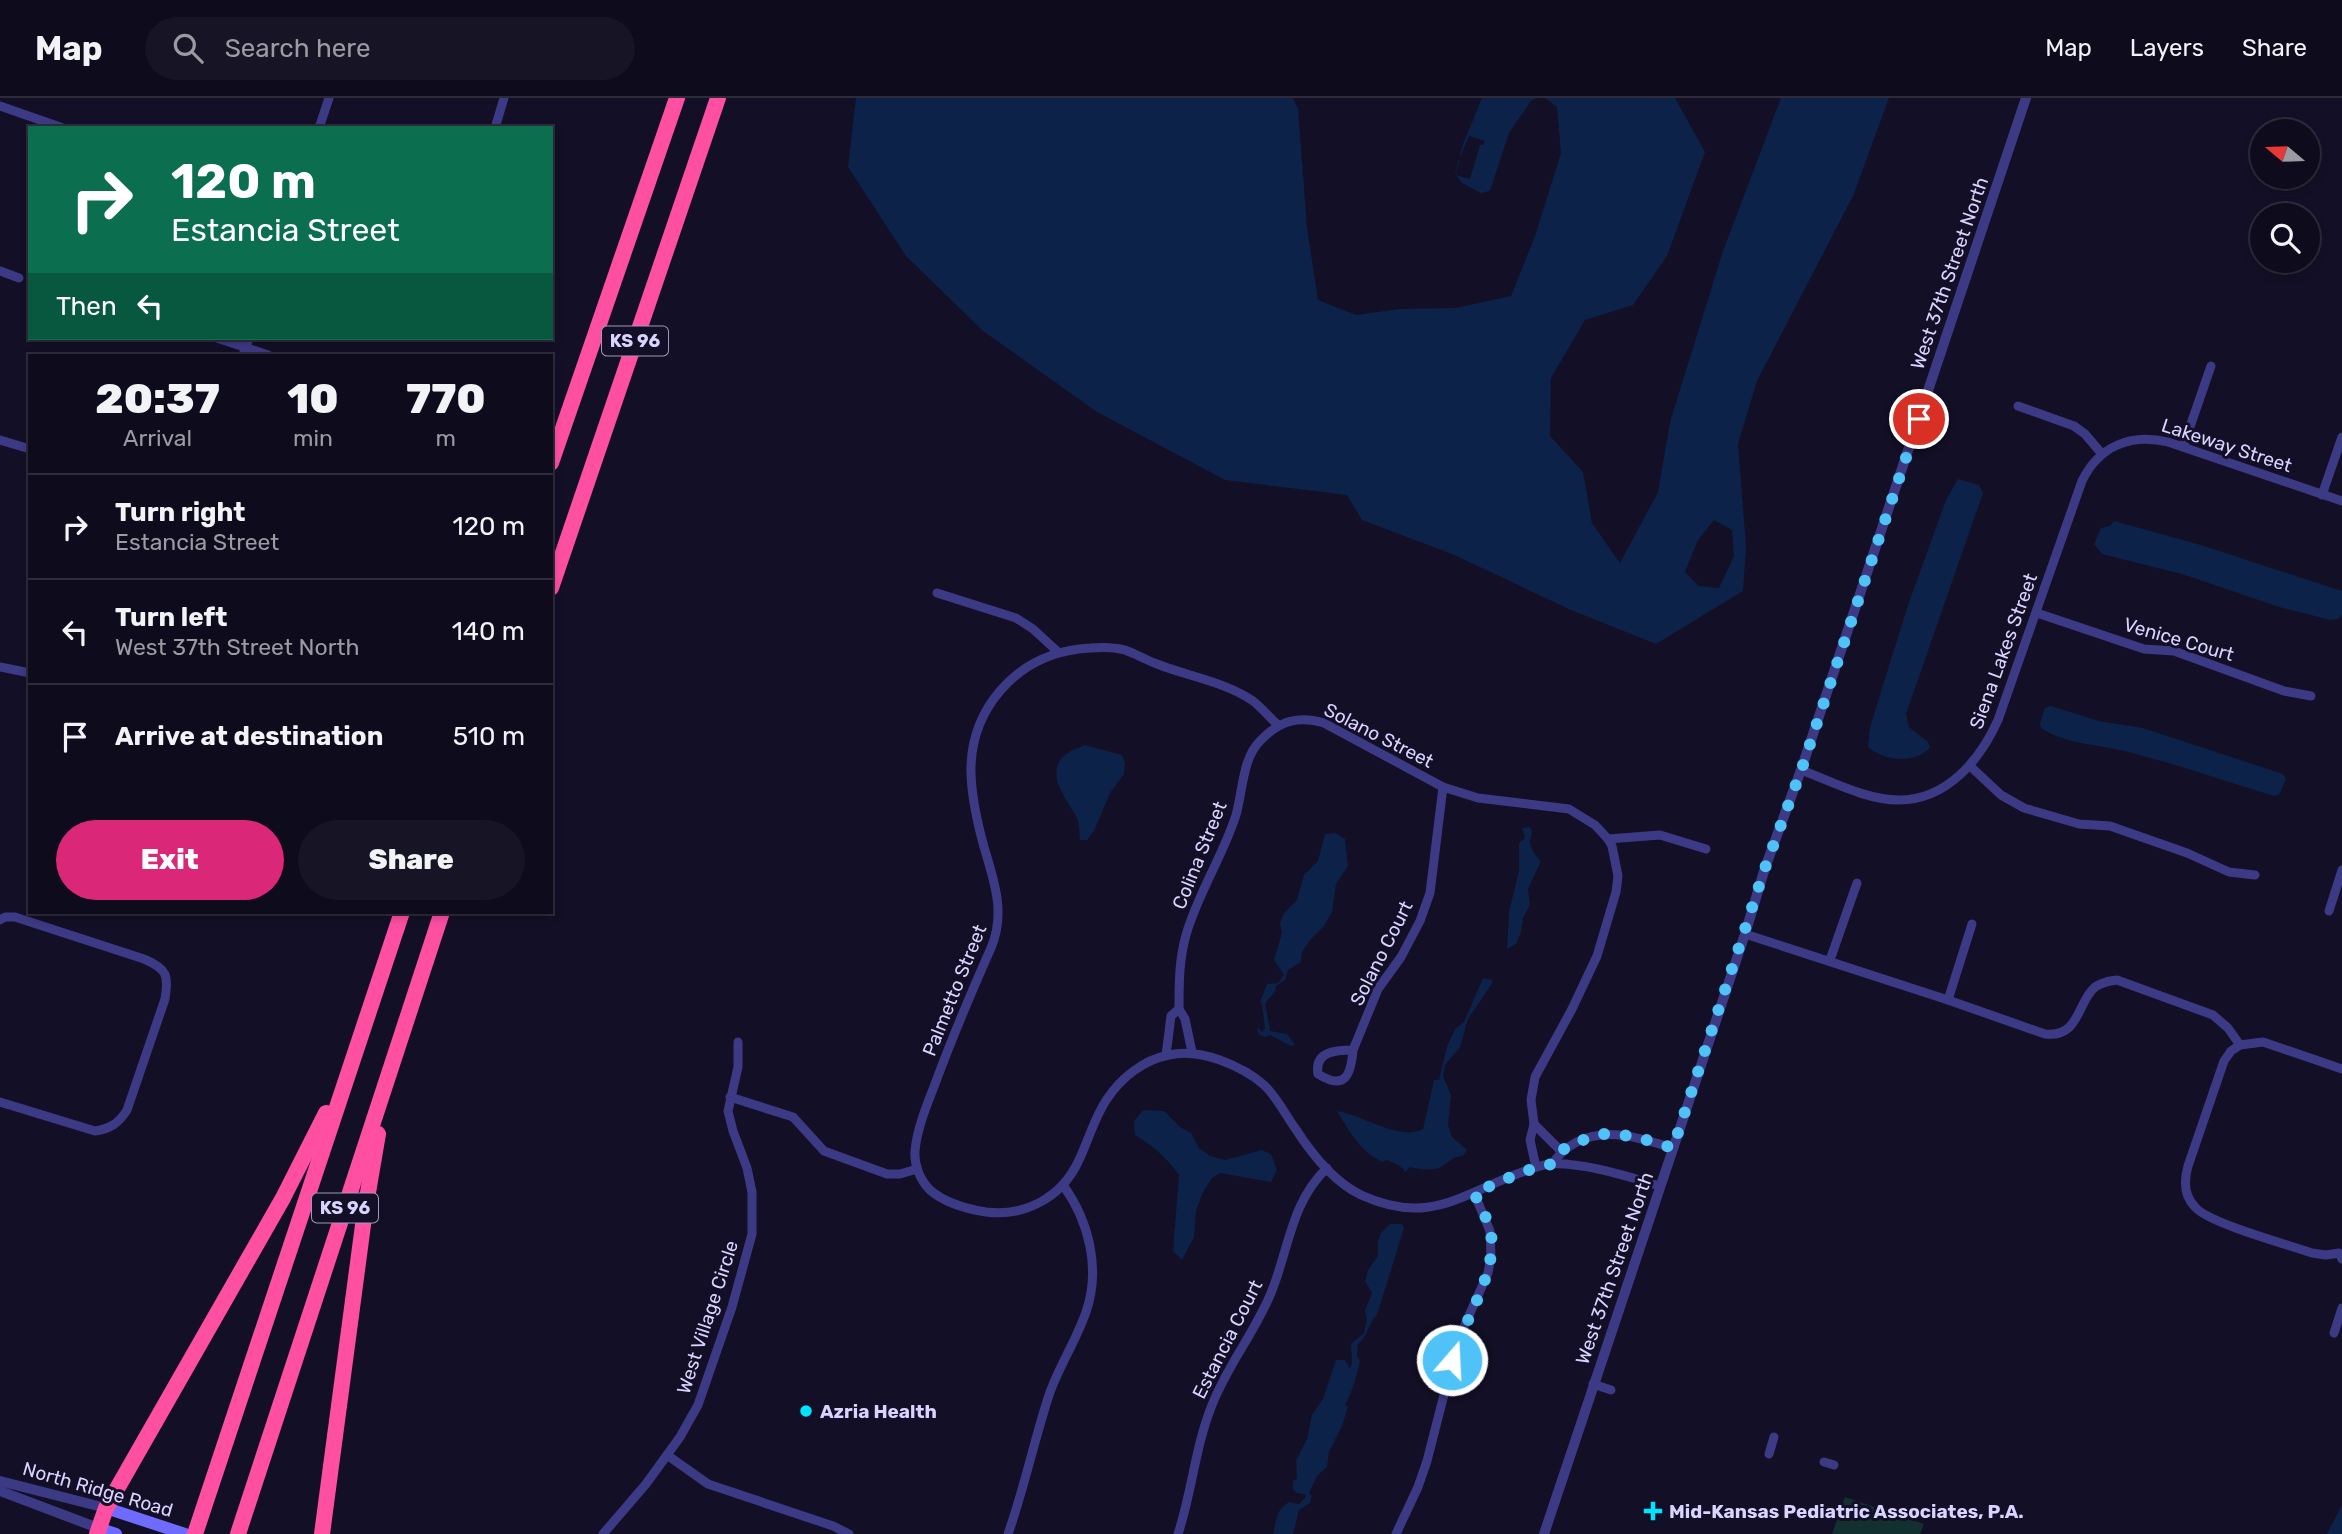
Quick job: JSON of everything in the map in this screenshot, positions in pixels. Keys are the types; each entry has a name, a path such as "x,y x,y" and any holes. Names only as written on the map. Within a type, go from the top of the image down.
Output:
{"highway":[{"name":"KS 96","path":"553,457 677,98"},
{"name":"KS 96","path":"553,582 718,98"},
{"name":"KS 96","path":"195,1534 401,914"},
{"name":"KS 96","path":"238,1534 441,914"},
{"path":"98,1531 106,1508 304,1160 335,1092 388,954"},
{"path":"322,1534 370,1176 382,1113 410,1009"}],"main road":[{"name":"North Ridge Road","path":"106,1508 185,1534"},
{"name":"North Ridge Road","path":"98,1531 116,1534"}],"street":[{"path":"320,126 329,98"},
{"path":"496,126 504,98"},
{"name":"West 37th Street North","path":"1544,1534 1765,868 1801,771 2026,98"},
{"path":"0,106 57,126"},
{"path":"0,271 19,278"},
{"path":"223,340 265,354"},
{"path":"2183,447 2211,366"},
{"path":"2018,406 2074,426 2085,434 2102,454"},
{"path":"2322,495 2342,437"},
{"name":"Lakeway Street","path":"2102,454 2118,444 2136,439 2155,439 2342,501"},
{"path":"0,440 28,448"},
{"name":"Siena Lakes Street","path":"1801,771 1874,797 1898,800 1932,793 1950,784 1969,766 1986,746 1998,720 2082,481 2088,469 2102,454"},
{"path":"937,593 1016,618 1058,652 1098,647 1122,649 1153,663 1236,692 1254,702 1278,725"},
{"name":"Venice Court","path":"2037,613 2144,649 2174,651 2284,691 2311,696"},
{"name":"Palmetto Street","path":"917,1169 915,1150 923,1117 965,1006 994,941 999,921 997,891 970,787 972,747 985,711 1007,682 1036,661 1058,652"},
{"path":"0,667 28,673"},
{"name":"Solano Street","path":"1278,725 1298,719 1324,723 1443,787 1478,798 1569,809 1595,825 1608,839"},
{"name":"Colina Street","path":"1192,1052 1185,1018 1180,1009 1178,972 1186,933 1226,843 1250,756 1261,740 1278,725"},
{"path":"1969,766 2001,795 2024,808 2079,824 2110,826 2188,853 2229,872 2255,875"},
{"name":"Solano Court","path":"1353,1050 1334,1050 1319,1059 1318,1074 1331,1082 1348,1077 1352,1067 1353,1050 1378,989 1401,957 1420,921 1430,893 1443,787"},
{"path":"1536,1167 1531,1140 1534,1124 1531,1100 1535,1077 1597,956 1616,892 1618,876 1615,856 1608,839 1660,835 1706,849"},
{"path":"2329,911 2342,870"},
{"path":"1829,960 1857,883"},
{"path":"0,920 15,917 130,954 158,965 166,975 165,999 127,1110 122,1118 107,1130 82,1128 0,1102"},
{"path":"1948,1000 1972,923"},
{"path":"1745,934 2052,1035 2060,1034 2068,1028 2093,989 2105,982 2117,980 2213,1015 2228,1028 2240,1045"},
{"name":"Colina Street","path":"1166,1055 1171,1016 1180,1009"},
{"name":"West Village Circle","path":"603,1534 646,1484 698,1405 732,1307 752,1234 752,1192 728,1111 738,1067 738,1042"},
{"path":"2341,1255 2312,1253 2216,1220 2197,1210 2190,1201 2185,1180 2224,1061 2231,1051 2240,1045 2263,1042 2342,1069"},
{"path":"730,1097 793,1117 824,1151 887,1174 900,1174 917,1169 932,1192 949,1202 988,1212 1011,1213 1048,1198 1077,1167 1104,1102 1122,1079 1166,1055 1192,1052 1231,1064 1262,1083 1327,1168 1350,1188 1392,1206 1424,1209 1439,1207 1536,1167 1552,1164 1612,1172 1660,1186"},
{"path":"1534,1124 1561,1151"},
{"path":"1552,1164 1561,1151 1578,1141 1603,1134 1633,1136 1673,1148"},
{"name":"Estancia Court","path":"1178,1534 1211,1408 1224,1376 1270,1295 1301,1200 1315,1179 1327,1168"},
{"path":"1007,1534 1020,1501 1053,1385 1077,1335 1088,1300 1092,1273 1088,1236 1082,1217 1063,1185"},
{"path":"1396,1534 1419,1487 1458,1340 1488,1273 1491,1256 1490,1231 1474,1193"},
{"path":"2334,1333 2342,1308"},
{"path":"1593,1384 1611,1390"},
{"path":"1769,1454 1774,1437"},
{"path":"667,1455 708,1484 833,1526 849,1534"},
{"path":"1824,1462 1834,1465"},
{"name":"North Ridge Road","path":"0,1481 106,1508"},
{"name":"North Ridge Road","path":"0,1491 98,1531"}],"green space":[{"path":"1845,1497 1924,1524 1920,1534 1832,1534"}],"water":[{"path":"856,98 1293,98 1298,109 1307,227 1318,300 1356,315 1400,309 1456,308 1511,296 1535,236 1561,153 1557,107 1545,98 1675,98 1705,152 1667,256 1633,305 1585,320 1551,378 1550,436 1583,472 1592,523 1620,563 1658,492 1670,422 1723,251 1781,98 1889,98 1853,196 1757,381 1738,444 1746,547 1743,591 1656,644 1571,610 1452,554 1362,520 1347,495 1225,480 1097,412 983,331 906,256 848,167","holes":["1714,520 1732,530 1734,556 1719,588 1699,586 1685,572 1698,540"]},
{"path":"1482,98 1537,98 1531,101 1509,133 1490,191 1481,193 1462,183 1455,174 1463,144"},
{"path":"1958,479 1979,485 1983,493 1906,714 1909,727 1928,742 1930,747 1917,757 1891,758 1868,747 1870,727 1908,605 1946,500"},
{"path":"2114,521 2201,545 2342,591 2342,615 2338,619 2330,620 2279,607 2182,574 2102,554 2094,544 2101,528 2110,526"},
{"path":"2051,706 2099,721 2143,728 2283,774 2286,779 2279,795 2274,796 2143,756 2060,737 2041,728 2045,708"},
{"path":"1085,745 1122,755 1125,763 1124,774 1110,793 1094,831 1087,840 1080,840 1078,820 1059,787 1056,770 1065,755"},
{"path":"1530,827 1531,845 1541,861 1528,889 1530,905 1523,918 1521,932 1516,944 1507,949 1509,912 1519,870 1519,843 1525,838 1522,828"},
{"path":"1336,833 1345,839 1348,866 1336,884 1332,912 1302,952 1301,962 1288,970 1285,980 1276,986 1275,992 1265,1003 1270,1031 1287,1034 1295,1045 1291,1046 1270,1035 1265,1037 1258,1034 1257,1027 1262,1032 1265,1029 1260,1002 1267,984 1278,983 1284,975 1274,960 1282,933 1280,923 1284,913 1297,900 1304,875 1318,861 1325,834"},
{"path":"1483,978 1493,980 1468,1019 1460,1047 1445,1065 1443,1076 1451,1095 1448,1125 1452,1137 1467,1150 1463,1156 1454,1158 1437,1169 1410,1167 1405,1172 1394,1163 1375,1158 1356,1141 1337,1111 1392,1130 1414,1132 1423,1129 1434,1080 1439,1080 1447,1047 1455,1029 1464,1022"},
{"path":"1143,1110 1164,1111 1180,1127 1191,1133 1199,1148 1210,1156 1225,1160 1262,1150 1271,1154 1277,1170 1271,1182 1220,1173 1212,1178 1196,1211 1194,1237 1182,1260 1173,1251 1179,1175 1159,1153 1135,1135 1134,1121"},
{"path":"1390,1224 1402,1224 1404,1228 1377,1315 1358,1344 1358,1372 1345,1405 1348,1407 1341,1428 1329,1452 1327,1467 1317,1476 1309,1493 1312,1496 1310,1503 1299,1510 1293,1534 1273,1534 1281,1509 1289,1502 1299,1504 1306,1497 1293,1489 1293,1481 1297,1479 1296,1461 1307,1439 1312,1415 1323,1399 1336,1360 1345,1360 1350,1369 1351,1344 1364,1333 1367,1319 1365,1311 1372,1293 1365,1281 1368,1270 1378,1256 1381,1233"},
{"path":"2342,1505 2342,1534 2327,1534"}],"pier":[{"path":"1469,136 1485,141 1480,145 1470,179 1455,175 1460,160 1456,156 1460,157"}],"place":[{"name":"Azria Health","path":"806,1411"},
{"name":"Mid-Kansas Pediatric Associates, P.A.","path":"1653,1511"}],"route":[{"path":"1452,1360 1458,1340 1488,1273 1491,1256 1490,1231 1474,1193 1522,1172 1552,1164 1561,1151 1573,1143 1603,1134 1633,1136 1673,1148 1765,868 1801,771 1919,419"}]}
